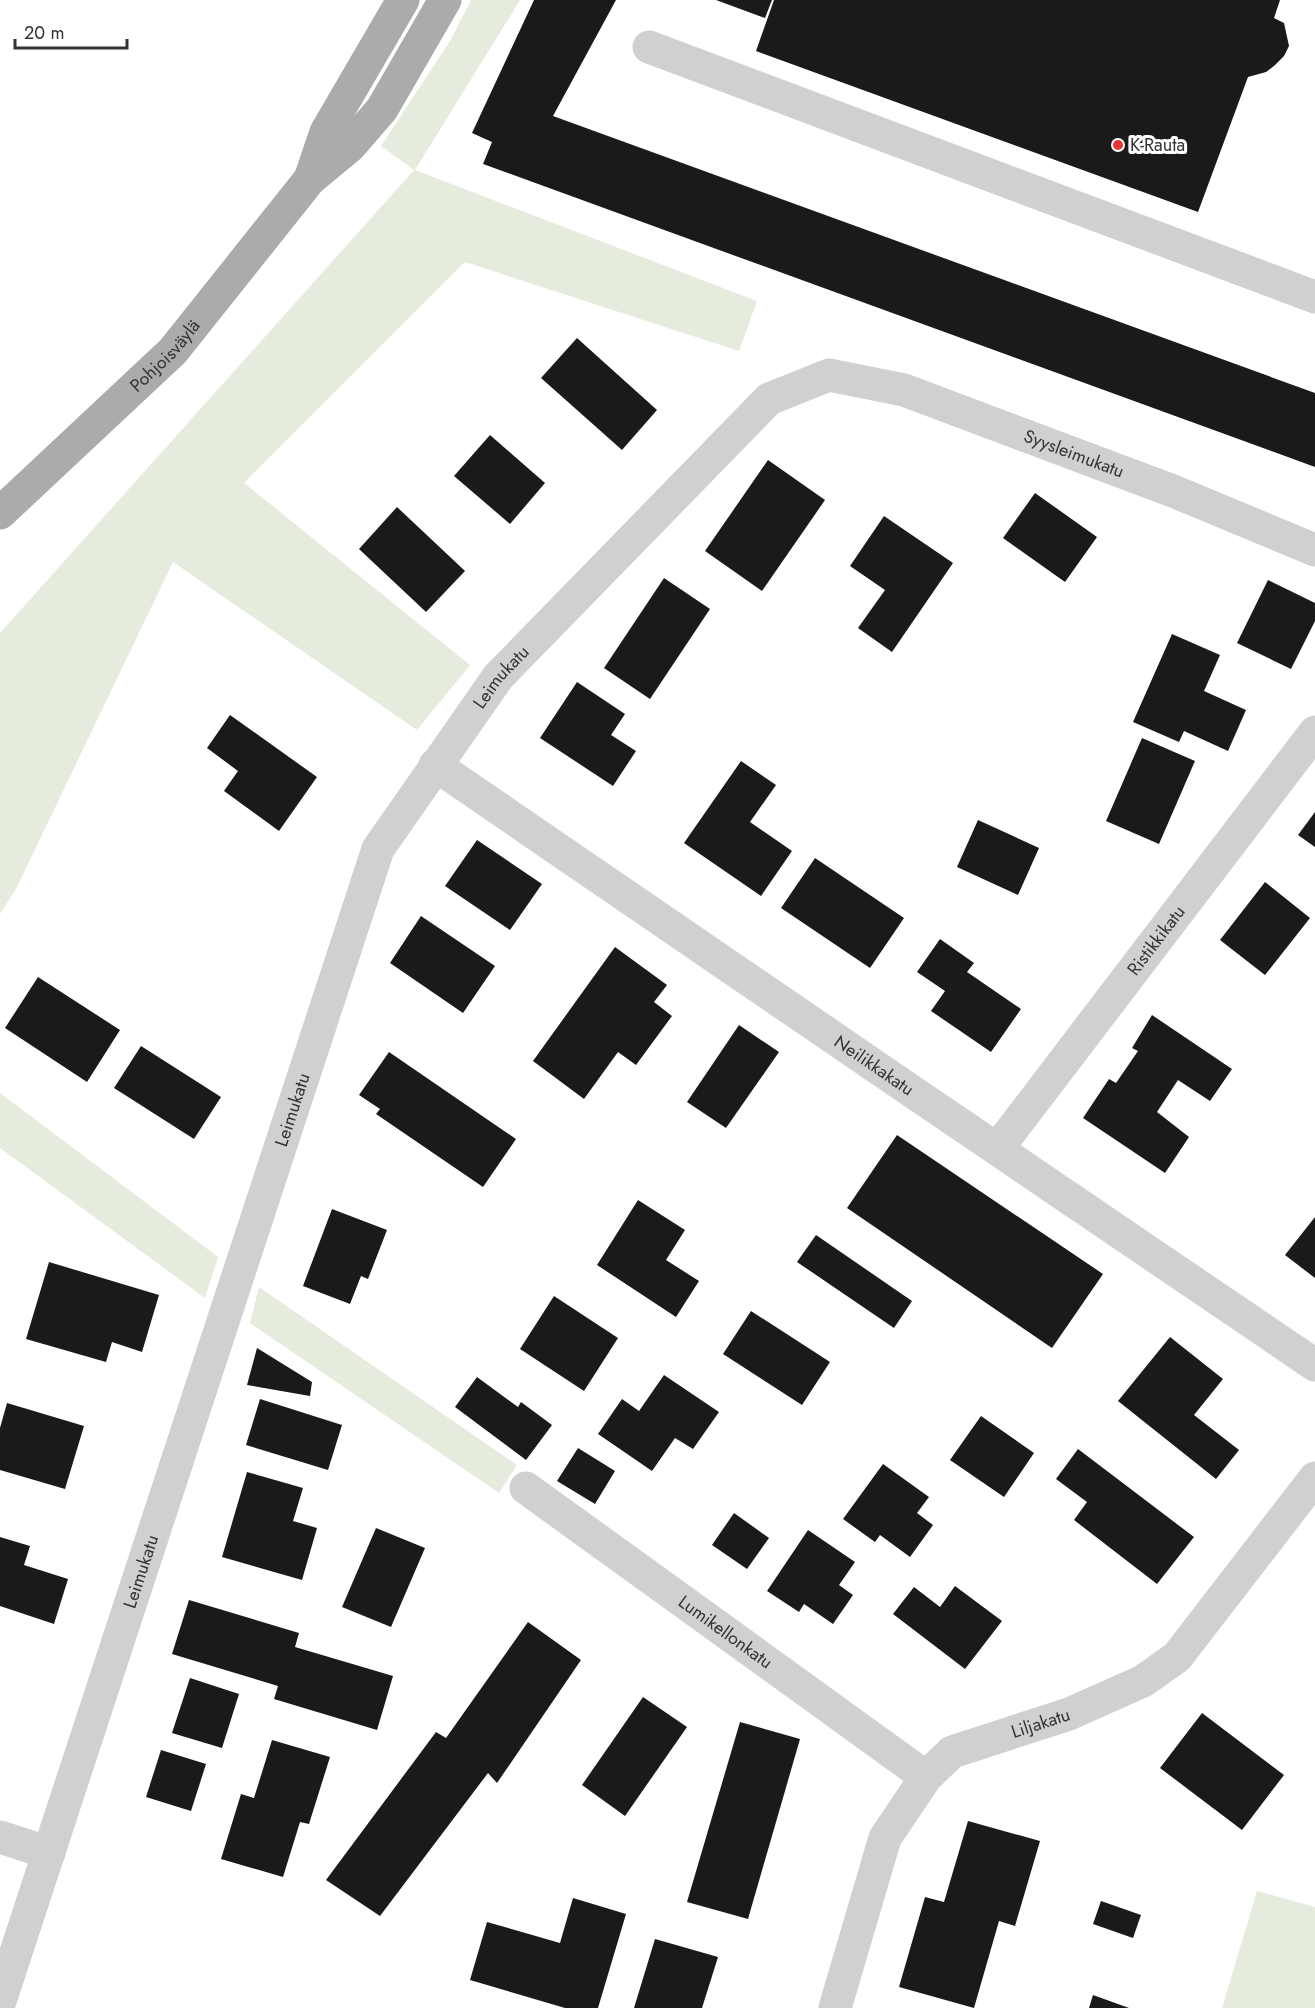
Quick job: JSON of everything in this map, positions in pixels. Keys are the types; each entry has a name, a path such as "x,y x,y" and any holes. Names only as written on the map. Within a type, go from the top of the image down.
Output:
{"main road":[{"name":"Pohjoisväylä","path":"310,179 326,132 403,0"},
{"name":"Pohjoisväylä","path":"0,513 173,351 310,179 350,146 382,109 445,0"}],"street":[{"path":"649,46 1315,297"},
{"name":"Syysleimukatu","path":"829,375 904,390 1173,491 1315,550"},
{"name":"Leimukatu","path":"0,2001 378,849 498,677 770,399 829,375"},
{"name":"Ristikkikatu","path":"998,1148 1315,732"},
{"name":"Neilikkakatu","path":"435,765 1315,1365"},
{"name":"Liljakatu","path":"835,2008 885,1838 926,1777 952,1752 1069,1714 1143,1681 1177,1657 1315,1478"},
{"name":"Lumikellonkatu","path":"526,1488 926,1777"},
{"path":"0,1837 49,1853"}],"shaded area":[{"path":"471,0 520,0 415,170 757,301 739,351 465,262 244,483 470,665 417,730 173,562 16,889 0,914 0,633 414,170 381,146 450,41"},
{"path":"0,1093 218,1257 205,1298 0,1148"},
{"path":"259,1287 517,1465 499,1493 250,1323"},
{"path":"1257,1891 1315,1907 1315,2008 1222,2008"}],"building":[{"path":"534,0 616,0 553,116 1315,393 1315,467 483,164 492,142 472,133"},
{"path":"716,0 772,0 765,18"},
{"name":"K-Rauta","path":"774,0 1280,0 1274,18 1284,23 1289,46 1284,56 1274,66 1266,72 1248,77 1198,212 756,51"},
{"path":"577,338 657,410 622,450 541,378"},
{"path":"490,435 545,483 510,524 454,476"},
{"path":"768,460 825,500 762,591 705,551"},
{"path":"1035,493 1097,537 1065,582 1003,538"},
{"path":"397,507 465,571 426,612 359,549"},
{"path":"884,516 953,563 892,652 858,628 885,590 850,566"},
{"path":"664,578 710,609 650,699 604,668"},
{"path":"1268,580 1315,603 1315,621 1291,669 1237,643"},
{"path":"1172,634 1220,655 1204,691 1246,710 1228,751 1184,731 1179,742 1133,722"},
{"path":"577,682 625,714 611,735 636,751 613,786 540,738"},
{"path":"230,715 317,777 279,831 224,791 238,771 207,748"},
{"path":"1142,738 1195,761 1159,844 1106,821"},
{"path":"741,761 776,785 750,822 792,851 761,896 684,843"},
{"path":"1315,812 1315,847 1298,835"},
{"path":"978,820 1039,848 1018,895 957,867"},
{"path":"477,840 542,884 510,930 445,886"},
{"path":"815,858 904,918 870,968 781,908"},
{"path":"1265,882 1310,918 1265,975 1220,940"},
{"path":"421,916 495,966 463,1013 390,963"},
{"path":"940,939 974,963 967,972 1021,1009 991,1052 931,1011 945,991 917,972"},
{"path":"615,947 667,985 654,1002 672,1016 636,1065 618,1052 584,1099 533,1061"},
{"path":"38,977 120,1030 87,1082 5,1028"},
{"path":"1152,1015 1232,1069 1210,1101 1178,1080 1157,1112 1189,1137 1165,1173 1083,1118 1109,1079 1116,1083 1138,1051 1132,1048"},
{"path":"739,1025 779,1052 726,1128 687,1102"},
{"path":"141,1046 221,1097 194,1139 114,1088"},
{"path":"389,1052 516,1139 483,1187 376,1114 380,1109 359,1095"},
{"path":"897,1135 1103,1274 1052,1348 847,1208"},
{"path":"638,1200 685,1230 666,1260 699,1281 676,1317 597,1265"},
{"path":"332,1209 387,1230 368,1279 361,1276 350,1304 303,1286"},
{"path":"1315,1217 1315,1278 1285,1255"},
{"path":"816,1235 912,1301 894,1328 797,1262"},
{"path":"49,1262 159,1295 142,1352 112,1342 106,1362 26,1339"},
{"path":"554,1296 618,1338 584,1391 520,1349"},
{"path":"751,1311 830,1362 802,1405 723,1354"},
{"path":"1170,1337 1223,1379 1194,1415 1239,1450 1216,1479 1118,1401"},
{"path":"257,1348 312,1382 310,1396 247,1385"},
{"path":"664,1375 719,1412 693,1449 675,1438 652,1471 598,1434 622,1399 639,1411"},
{"path":"477,1377 518,1407 521,1402 552,1425 526,1460 455,1407"},
{"path":"260,1399 342,1425 328,1470 246,1445"},
{"path":"7,1403 84,1426 65,1489 0,1470 0,1428"},
{"path":"981,1416 1034,1453 1004,1497 950,1460"},
{"path":"578,1448 615,1471 595,1504 557,1481"},
{"path":"1078,1449 1194,1537 1157,1584 1074,1520 1087,1502 1056,1479"},
{"path":"883,1464 929,1497 917,1513 933,1525 910,1557 880,1535 875,1542 843,1519"},
{"path":"247,1472 303,1488 293,1521 317,1528 302,1580 222,1557"},
{"path":"734,1513 769,1538 747,1569 712,1545"},
{"path":"376,1528 425,1548 391,1627 342,1607"},
{"path":"808,1530 855,1562 839,1585 853,1595 833,1624 804,1604 799,1612 767,1591"},
{"path":"0,1537 30,1546 24,1565 68,1579 54,1624 0,1606"},
{"path":"955,1586 1002,1621 965,1669 893,1614 914,1587 940,1607"},
{"path":"189,1600 299,1633 295,1647 393,1676 377,1730 274,1699 278,1686 172,1654"},
{"path":"528,1622 581,1660 497,1783 488,1773 380,1916 326,1880 436,1732 446,1738"},
{"path":"190,1678 239,1694 222,1748 172,1733"},
{"path":"643,1697 687,1727 625,1816 582,1785"},
{"path":"1202,1713 1284,1775 1242,1830 1160,1768"},
{"path":"740,1722 800,1739 748,1919 687,1902"},
{"path":"272,1740 330,1757 309,1824 300,1822 283,1877 221,1859 241,1794 254,1798"},
{"path":"161,1750 206,1764 191,1811 146,1797"},
{"path":"968,1821 1040,1841 1015,1926 999,1921 974,2008 899,1987 925,1897 944,1902"},
{"path":"573,1898 626,1914 598,2008 565,2008 470,1980 487,1922 560,1943"},
{"path":"1101,1901 1141,1915 1133,1938 1093,1924"},
{"path":"655,1939 718,1957 702,2008 634,2008"},
{"path":"1093,1995 1129,2008 1089,2008"}],"place":[{"name":"K-Rauta","path":"1118,145"}]}
